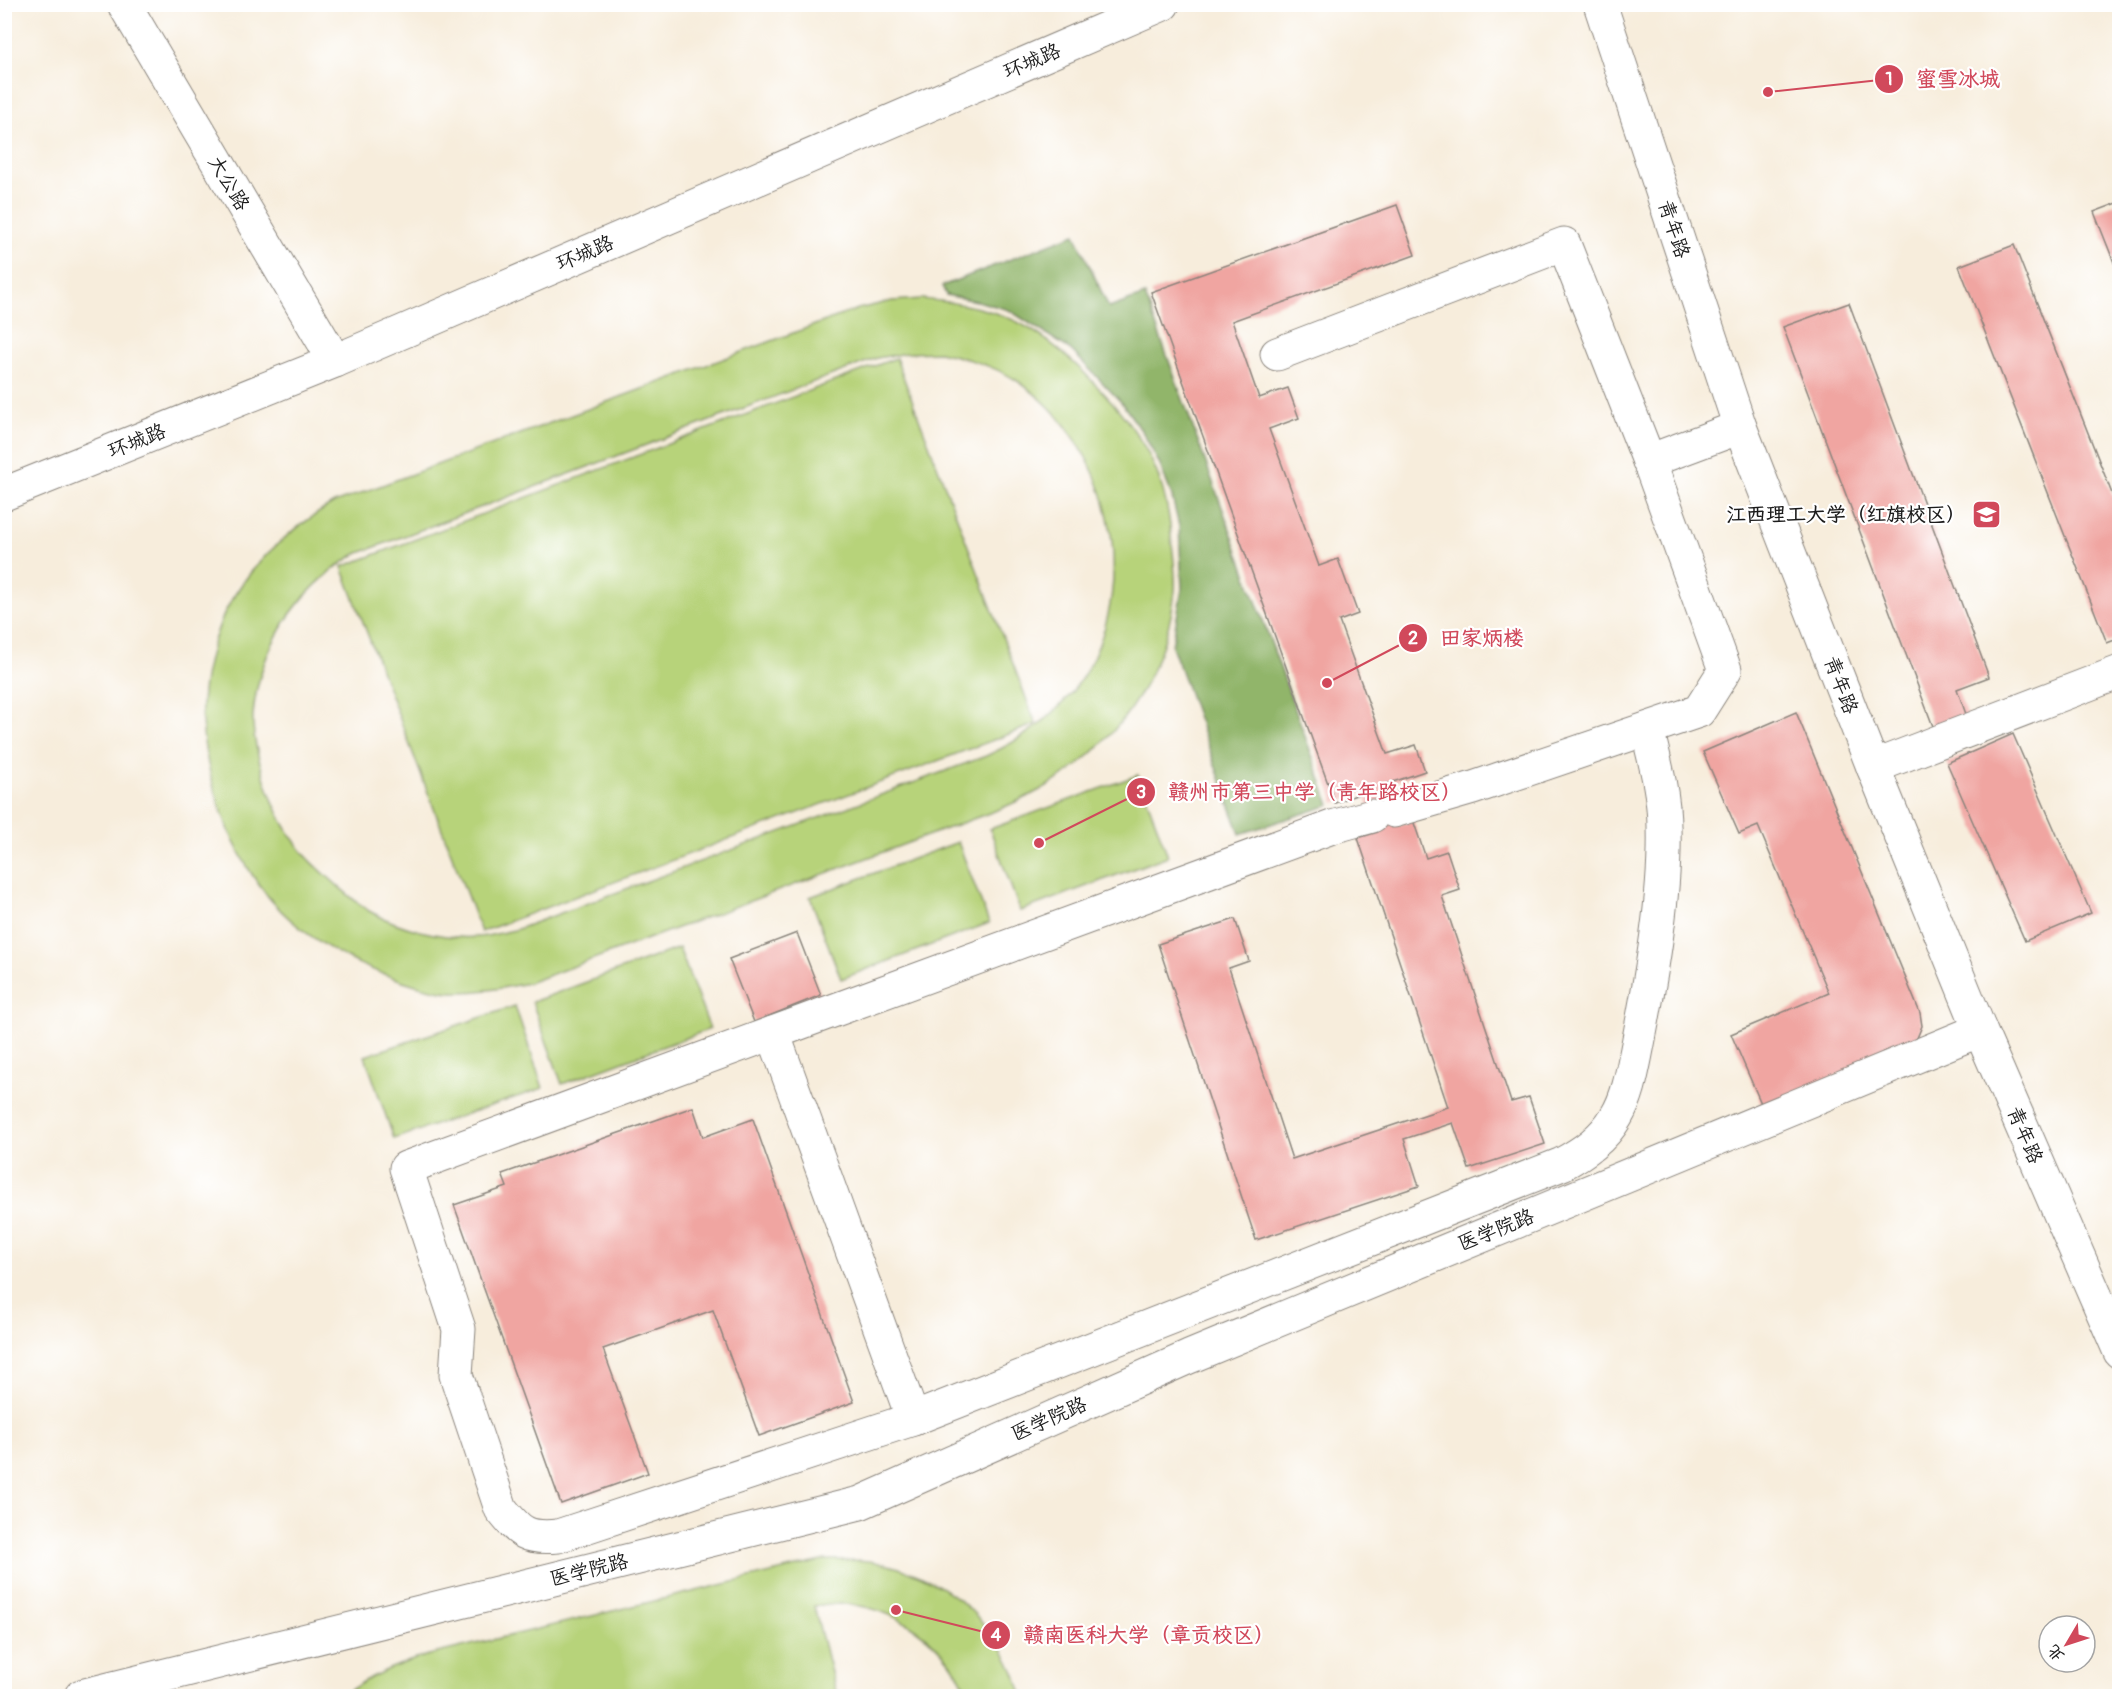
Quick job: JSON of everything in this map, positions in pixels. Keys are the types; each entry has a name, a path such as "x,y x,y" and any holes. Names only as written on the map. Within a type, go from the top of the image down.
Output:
{"street":[{"name":"大公路","path":"124,4 335,361"},
{"name":"环城路","path":"4,494 335,361 1163,4"},
{"name":"青年路","path":"1600,4 1740,427 1873,767 1980,1030 2120,1352"},
{"path":"1277,354 1564,244 1649,461 1725,670 1699,711 1473,788 1321,831 406,1168 459,1329 456,1375 493,1489 501,1509 513,1523 526,1533 539,1537 558,1536 913,1419 1562,1164 1580,1154 1600,1138 1617,1116 1630,1080 1643,1016 1662,880 1665,826 1660,777 1647,729"},
{"path":"1649,461 1740,427"},
{"path":"1873,767 2120,672"},
{"name":"医学院路","path":"81,1696 860,1503 1188,1357 1980,1030"},
{"path":"773,1033 913,1419"}],"green space":[{"path":"1075,234 1109,308 1145,295 1330,805 1240,834 1172,646 1182,589 1179,526 1171,493 1159,463 1143,433 1121,402 1071,350 1009,310 946,295 942,286"},
{"path":"922,299 965,305 996,313 1030,329 1087,375 1126,419 1150,457 1167,505 1170,526 1175,576 1171,615 1156,663 1144,686 1131,708 1098,747 1051,784 1000,809 528,983 490,990 461,992 439,991 415,985 359,964 319,941 282,912 253,876 225,822 207,760 202,721 203,691 209,658 219,626 242,584 265,557 290,533 334,503 858,309 892,301","holes":["939,352 998,370 1016,380 1048,406 1074,438 1094,474 1107,513 1113,554 1111,595 1102,635 1076,687 1042,722 1015,741 986,756 515,930 488,936 451,937 394,923 369,911 353,899 301,850 281,819 267,786 255,742 253,715 263,666 284,623 315,586 334,569 354,555 877,358 907,353"]},
{"path":"896,358 1036,724 481,932 342,567"},
{"path":"1138,775 1168,856 1020,911 990,829"},
{"path":"958,842 989,923 841,979 810,897"},
{"path":"679,948 710,1029 562,1084 532,1002"},
{"path":"515,1006 543,1088 394,1139 365,1056"},
{"path":"825,1560 877,1562 909,1572 953,1595 988,1629 1014,1672 1023,1696 969,1696 958,1674 927,1638 907,1624 886,1614 863,1607 839,1604 814,1606 837,1696 342,1696 382,1672 425,1656"}],"building":[{"path":"2120,202 2120,275 2119,275 2094,212"},
{"path":"1397,205 1415,255 1232,321 1259,398 1288,388 1299,418 1269,429 1319,566 1338,559 1358,614 1339,621 1387,754 1416,745 1425,771 1384,785 1399,825 1413,820 1426,858 1447,851 1460,890 1442,896 1511,1102 1529,1097 1545,1144 1469,1169 1453,1123 1404,1139 1419,1186 1256,1240 1158,944 1235,919 1249,961 1229,968 1292,1159 1448,1107 1358,838 1378,832 1364,792 1335,803 1151,292"},
{"path":"2014,245 2120,514 2120,638 2107,643 1959,266"},
{"path":"1849,303 1989,677 1957,689 1967,717 1934,729 1783,327"},
{"path":"1796,712 1920,1013 1922,1026 1917,1038 1905,1046 1763,1108 1731,1034 1829,993 1758,826 1739,834 1703,752"},
{"path":"2013,734 2091,913 2025,941 1947,763"},
{"path":"797,933 821,995 754,1022 729,959"},
{"path":"693,1107 703,1137 753,1119 854,1402 759,1436 713,1310 603,1349 648,1473 561,1504 454,1205 507,1187 502,1174"}],"place":[{"name":"蜜雪冰城","path":"1768,92"},
{"name":"江西理工大学（红旗校区）","path":"1987,514"},
{"name":"田家炳楼","path":"1327,683"},
{"name":"赣州市第三中学（青年路校区）","path":"1039,843"},
{"name":"赣南医科大学（章贡校区）","path":"896,1610"}]}
